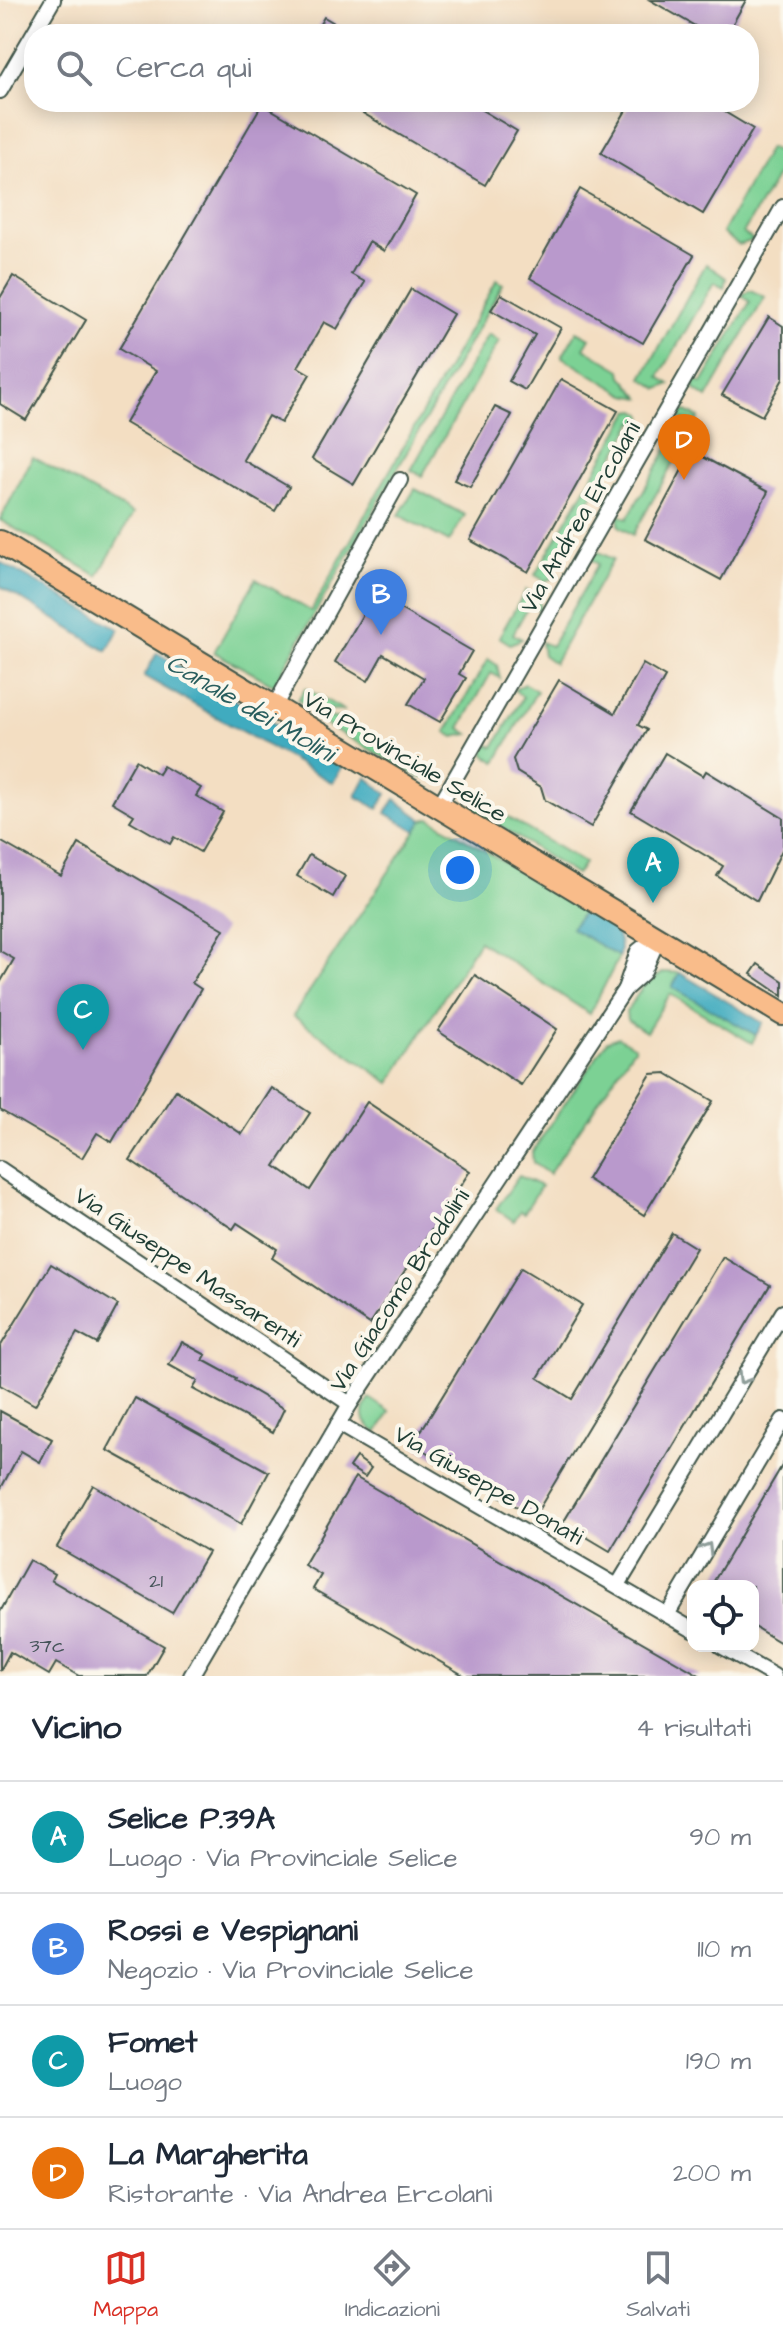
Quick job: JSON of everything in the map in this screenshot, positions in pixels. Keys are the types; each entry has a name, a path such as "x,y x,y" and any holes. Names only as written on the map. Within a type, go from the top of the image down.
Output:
{"main road":[{"name":"Via Provinciale Selice","path":"0,542 634,924 656,947 783,1014"}],"street":[{"path":"39,24 53,0"},
{"path":"0,91 24,50"},
{"name":"Via Andrea Ercolani","path":"439,806 783,207"},
{"path":"274,707 400,480"},
{"name":"Via Giacomo Brodolini","path":"191,1676 350,1404 656,947"},
{"name":"Via Giuseppe Massarenti","path":"0,1169 350,1404"},
{"path":"618,1585 783,1312"},
{"path":"667,1615 783,1420"},
{"name":"Via Giuseppe Donati","path":"338,1424 687,1627"},
{"path":"732,1652 774,1676"}],"green space":[{"path":"769,148 783,155 783,166 743,233 754,240 739,245 722,233"},
{"path":"706,264 726,278 724,287 714,282 659,377 670,384 659,389 642,378"},
{"path":"497,280 503,284 274,685 214,652 256,579 311,611"},
{"path":"750,290 765,297 707,398 694,389 693,379 702,383 750,302 741,295"},
{"path":"577,331 590,338 584,348 621,370 622,376 641,398 626,395 562,357"},
{"path":"488,334 499,341 422,476 411,470"},
{"path":"637,410 643,414 644,428 634,422 550,570 559,576 545,581 535,575 630,411"},
{"path":"686,411 699,418 633,535 619,526 618,514 627,519 684,420 675,415"},
{"path":"33,457 133,514 98,576 0,520"},
{"path":"415,489 465,515 449,542 399,515"},
{"path":"598,552 613,559 554,663 543,655 541,642 551,646 598,564 589,558"},
{"path":"526,590 537,597 539,610 529,605 513,634 522,639 510,644 499,637"},
{"path":"488,659 497,665 500,678 491,673 460,728 469,734 454,737 446,732"},
{"path":"525,684 537,691 496,762 485,755 483,743 494,747 523,697 514,690"},
{"path":"305,688 345,711 312,708 298,700"},
{"path":"310,716 347,719 437,777 421,778"},
{"path":"479,800 584,863 576,875 474,809"},
{"path":"430,818 585,910 572,928 619,957 590,1014 479,941 390,1083 293,1016 423,820"},
{"path":"664,972 680,973 673,987 756,1035 752,1043 670,994 646,1032 627,1020 626,1012 644,985"},
{"path":"618,1037 635,1047 549,1174 533,1163 532,1152 607,1041"},
{"path":"519,1176 541,1186 524,1213 520,1211 514,1221 496,1209"},
{"path":"370,1399 390,1412 377,1433 364,1418"}],"water":[{"path":"0,562 119,629 107,651 0,586"},
{"path":"157,653 343,765 333,783 144,676"},
{"path":"366,777 387,794 378,809 356,796"},
{"path":"395,799 423,820 416,831 386,813"},
{"path":"585,910 616,933 619,957 571,928"},
{"path":"680,973 763,1023 756,1035 672,987"}],"building":[{"path":"650,0 746,0 733,24 692,24"},
{"path":"324,17 336,24 320,24"},
{"path":"257,112 276,112 416,195 384,251 369,242 351,274 365,282 337,329 324,322 298,367 310,374 281,423 268,416 243,460 289,487 275,511 125,423 156,371 119,349"},
{"path":"361,112 485,112 517,131 485,185"},
{"path":"625,112 725,112 753,129 703,214 601,153"},
{"path":"580,189 694,255 643,343 530,278"},
{"path":"13,276 86,320 26,420 0,404 0,298"},
{"path":"411,289 453,314 354,484 312,459"},
{"path":"501,294 561,328 525,390 509,381 535,335 491,310"},
{"path":"769,317 783,326 783,379 762,416 722,395"},
{"path":"561,379 618,411 528,572 470,540"},
{"path":"495,407 512,415 470,487 454,480"},
{"path":"692,451 768,492 721,580 645,539"},
{"path":"388,602 472,651 459,674 466,678 440,722 408,704 424,678 383,654 368,681 335,662 366,609 379,617"},
{"path":"643,664 665,677 638,725 647,730 591,827 545,800 541,787 517,772 513,759 559,680 615,713"},
{"path":"665,753 703,776 706,771 783,818 783,848 757,901 717,876 723,866 631,811"},
{"path":"136,760 158,774 163,766 201,788 196,796 223,812 200,852 174,837 170,844 130,821 134,815 112,802"},
{"path":"0,841 61,876 79,844 224,929 192,983 201,989 112,1142 97,1133 82,1158 0,1110 0,983 14,959 0,951"},
{"path":"309,855 345,876 333,897 297,876"},
{"path":"758,964 783,981 783,996 751,974"},
{"path":"475,975 557,1029 521,1085 438,1031"},
{"path":"666,1073 713,1101 644,1215 587,1179 651,1074"},
{"path":"272,1088 310,1113 275,1166 310,1190 367,1102 470,1171 370,1324 272,1258 277,1249 237,1223 233,1229 130,1160 176,1090 242,1134"},
{"path":"672,1233 696,1248 534,1517 413,1444 521,1268 582,1305 538,1378 572,1399"},
{"path":"723,1257 770,1285 610,1551 563,1523"},
{"path":"51,1264 118,1305 97,1344 77,1333 35,1405 0,1385 0,1347"},
{"path":"182,1342 206,1355 203,1360 284,1409 273,1432 193,1389 198,1381 169,1365"},
{"path":"135,1398 269,1472 241,1524 107,1450"},
{"path":"0,1411 52,1439 40,1462 21,1451 0,1490"},
{"path":"356,1457 371,1468 365,1477 349,1467"},
{"path":"783,1464 783,1644 759,1630 759,1580 715,1580"},
{"path":"355,1477 701,1676 465,1676 313,1589 321,1575 304,1565"},
{"path":"93,1485 208,1552 172,1613 57,1547"},
{"path":"29,1560 54,1574 51,1580 164,1646 147,1676 79,1676 56,1663 49,1675 10,1652 0,1671 0,1612"}],"place":[{"name":"La Margherita","path":"684,480"},
{"name":"Rossi e Vespignani","path":"381,635"},
{"name":"Selice P.39A","path":"653,903"},
{"name":"Fomet","path":"83,1050"}],"water label":[{"name":"Canale dei Molini","path":"251,707"}]}
